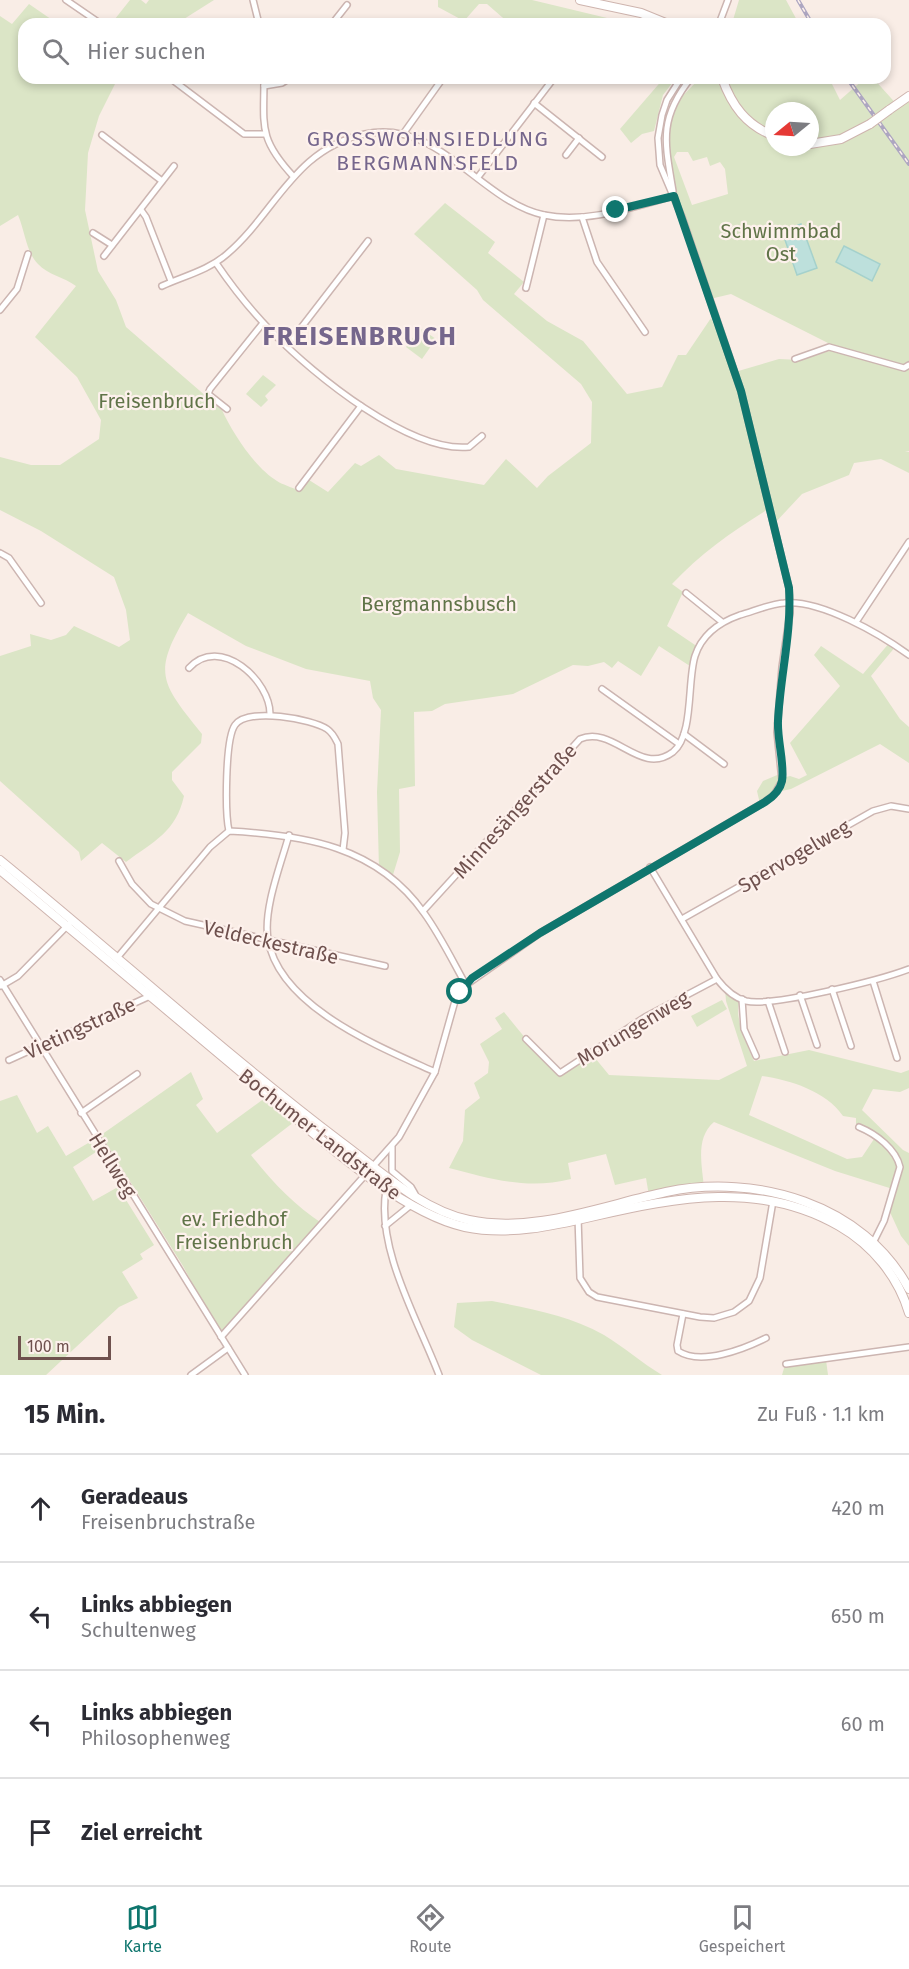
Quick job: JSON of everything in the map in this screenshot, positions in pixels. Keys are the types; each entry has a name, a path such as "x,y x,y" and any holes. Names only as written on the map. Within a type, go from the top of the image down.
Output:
{"main road":[{"path":"580,0 641,13 653,18"},
{"path":"725,84 731,99 746,121 765,131"},
{"path":"819,143 841,139 870,123 909,96"},
{"name":"Bochumer Landstraße","path":"0,860 150,996 386,1190 447,1222 487,1230 517,1230 686,1189 754,1190 819,1207 839,1217 898,1270 909,1289"},
{"name":"Bochumer Landstraße","path":"0,870 117,958 291,1104 373,1167 444,1211 468,1220 526,1221 578,1216 693,1197 712,1196 773,1201 824,1218 872,1246 895,1280 909,1313"}],"street":[{"path":"66,0 92,18"},
{"path":"253,0 258,18"},
{"path":"721,18 728,0"},
{"path":"336,18 347,4"},
{"path":"178,84 244,134 265,134"},
{"path":"276,84 264,86 265,134 276,158 293,176"},
{"path":"403,134 439,84"},
{"path":"478,177 549,84"},
{"path":"674,196 663,174 658,138 667,100 677,84"},
{"path":"221,1337 393,1145 411,1119 435,1072 455,1001 465,984 540,933 763,803 774,795 781,783 778,718 790,602 786,567 743,399 674,196 666,161 666,125 672,105 687,84"},
{"path":"534,103 602,157"},
{"path":"162,285 216,263 236,246 293,176 320,153 349,138 369,133 403,134 441,151 513,201 544,215 582,217 674,196"},
{"path":"102,135 162,181"},
{"path":"566,155 579,138"},
{"path":"104,256 174,166"},
{"path":"141,210 146,217 171,281"},
{"path":"526,288 544,215"},
{"path":"582,217 597,262 645,332"},
{"path":"93,232 112,245"},
{"path":"287,346 368,241"},
{"path":"0,310 17,289 28,254"},
{"path":"216,263 263,323 287,346 361,406 417,437 440,445 468,447 482,436"},
{"path":"227,409 208,394 210,389 263,323"},
{"path":"795,359 829,347 904,368 909,366"},
{"path":"299,488 361,406"},
{"path":"856,622 909,542"},
{"path":"0,554 9,558 41,603"},
{"path":"686,593 722,622"},
{"path":"602,689 679,744 684,734 695,656 705,638 722,622 790,602 856,622 909,654"},
{"path":"189,668 194,663 215,657 237,661 246,667 266,699 270,715"},
{"path":"229,831 226,797 231,734 236,724 244,718 270,715 320,725 333,733 338,744 345,833 344,850"},
{"path":"684,734 724,764"},
{"name":"Minnesängerstraße","path":"423,911 505,824 576,742 591,736 601,736 642,758 654,759 667,756 679,744"},
{"name":"Spervogelweg","path":"682,919 873,811 891,806 909,809"},
{"path":"117,958 210,847 229,831 289,835 344,850 387,873 423,911 465,984"},
{"path":"289,835 274,891 268,939 276,962 290,982 332,1021 361,1038 435,1072"},
{"name":"Veldeckestraße","path":"119,861 132,884 151,904 194,924 385,966"},
{"path":"650,867 717,979 725,989 742,999 768,1001 873,981 909,969"},
{"path":"1,984 18,976 70,923"},
{"name":"Morungenweg","path":"526,1039 560,1073 645,1017 717,979"},
{"path":"873,981 897,1058"},
{"name":"Hellweg","path":"1,984 245,1375"},
{"path":"832,989 851,1046"},
{"path":"800,995 817,1045"},
{"name":"Vietingstraße","path":"9,1060 150,996"},
{"path":"742,999 744,1029 756,1056"},
{"path":"768,1001 785,1052"},
{"path":"81,1113 137,1074"},
{"path":"859,1127 890,1148 900,1167 895,1191 872,1246"},
{"name":"Bochumer Landstraße","path":"393,1145 392,1171 411,1187 415,1194"},
{"path":"386,1190 383,1207 393,1258 439,1375"},
{"path":"578,1216 580,1278 589,1292 606,1299 714,1318 734,1312 749,1301 760,1278 773,1201"},
{"path":"385,1226 411,1205"},
{"path":"683,1314 676,1345 678,1351 683,1354 715,1355 743,1350 766,1338"},
{"path":"786,1364 909,1347"},
{"path":"191,1375 228,1348"}],"green space":[{"path":"130,0 141,0 146,4 149,0 214,0 186,18 116,18"},
{"path":"438,0 532,0 607,18 503,18 487,4 479,4 467,18 458,18 438,7"},
{"path":"739,0 786,0 796,18 734,18"},
{"path":"29,4 49,18 18,18 18,84 115,84 99,116 88,153 85,210 98,271 116,300 126,327 222,410 238,439 261,468 277,481 299,491 309,480 328,492 355,463 361,466 379,455 396,469 484,485 506,459 537,488 548,476 591,443 592,402 581,384 483,300 477,290 414,234 445,203 495,242 488,253 524,282 514,294 547,321 583,341 627,394 662,387 678,355 686,355 711,318 735,372 779,359 800,360 833,350 828,343 731,294 710,299 674,195 666,161 672,107 694,84 832,84 840,100 858,84 878,84 899,107 909,100 909,451 905,452 909,452 909,473 881,459 854,463 849,475 802,494 774,524 770,508 694,562 672,584 683,592 667,626 698,647 693,668 659,646 641,676 618,661 612,668 604,662 588,666 573,665 513,694 445,704 432,711 414,712 415,786 399,789 400,852 392,878 379,869 377,792 381,710 373,698 370,681 306,669 246,646 188,613 169,650 166,677 177,702 202,734 201,743 172,772 172,780 184,796 176,819 162,835 126,862 102,843 81,861 79,852 0,781 0,656 31,646 30,634 51,640 66,635 74,626 119,647 130,640 126,610 114,577 41,531 0,510 0,457 31,465 60,465 99,439 101,420 77,377 35,337 76,286 46,271 38,264 28,247 18,215 0,226 0,16 12,24","holes":["677,152 688,152 693,161 707,157 710,166 720,162 725,169 728,194 692,205 674,157"]},
{"path":"659,84 671,84 663,95 654,131 642,134 631,143 620,129"},
{"path":"420,328 436,339 422,359 406,347"},
{"path":"263,375 276,385 265,396 268,400 261,407 246,394"},
{"path":"890,642 896,646 871,676 900,719 909,727 909,763 880,744 791,789 777,792 760,804 757,791 763,781 782,773 782,778 790,776 799,779 807,775 790,743 840,686 814,655 821,646 863,674"},
{"path":"725,989 740,999 738,1014 754,1061 809,1050 901,1073 909,1070 909,1088 900,1092 873,1089 862,1110 903,1150 909,1153 909,1246 901,1236 889,1210 896,1190 835,1171 714,1122 708,1128 702,1144 704,1188 649,1196 646,1178 615,1185 606,1154 568,1163 571,1179 555,1182 510,1182 449,1168 463,1141 465,1110 480,1098 474,1083 488,1073 489,1062 480,1044 502,1029 495,1018 504,1012 526,1039 560,1073 591,1053 609,1075 719,1080 747,1066 726,1001","holes":["762,1076 807,1088 827,1100 843,1116 856,1118 856,1129 874,1139 862,1157 847,1159 749,1115"]},
{"path":"722,1000 727,1009 697,1027 691,1016"},
{"name":"ev. Friedhof Freisenbruch","path":"191,1072 203,1099 196,1105 217,1133 265,1098 294,1122 251,1155 284,1192 323,1224 221,1337 183,1266 101,1135"},
{"path":"17,1095 37,1133 48,1126 66,1156 90,1142 96,1152 73,1167 93,1201 118,1187 154,1245 140,1254 143,1259 122,1272 138,1298 119,1307 46,1375 0,1375 0,1101"},
{"path":"492,1301 550,1314 591,1328 662,1375 541,1375 472,1340 454,1327 457,1303"},
{"path":"826,1360 828,1375 782,1375 785,1365"}],"water":[{"path":"801,224 817,268 797,275 782,231"},
{"path":"844,246 880,264 872,281 836,262"}],"railway":[{"path":"798,0 808,18"},
{"path":"851,84 909,164"}],"district":[{"name":"GROSSWOHNSIEDLUNG BERGMANNSFELD","path":"428,151"},
{"name":"FREISENBRUCH","path":"360,336"}],"route":[{"path":"460,992 472,978 517,947 658,862 765,802 778,791 782,781 777,732 782,667 790,614 789,588 786,567 734,368 674,196 616,210"}],"park label":[{"name":"Schwimmbad Ost","path":"781,242"},
{"name":"Freisenbruch","path":"157,401"},
{"name":"Bergmannsbusch","path":"439,604"}]}
